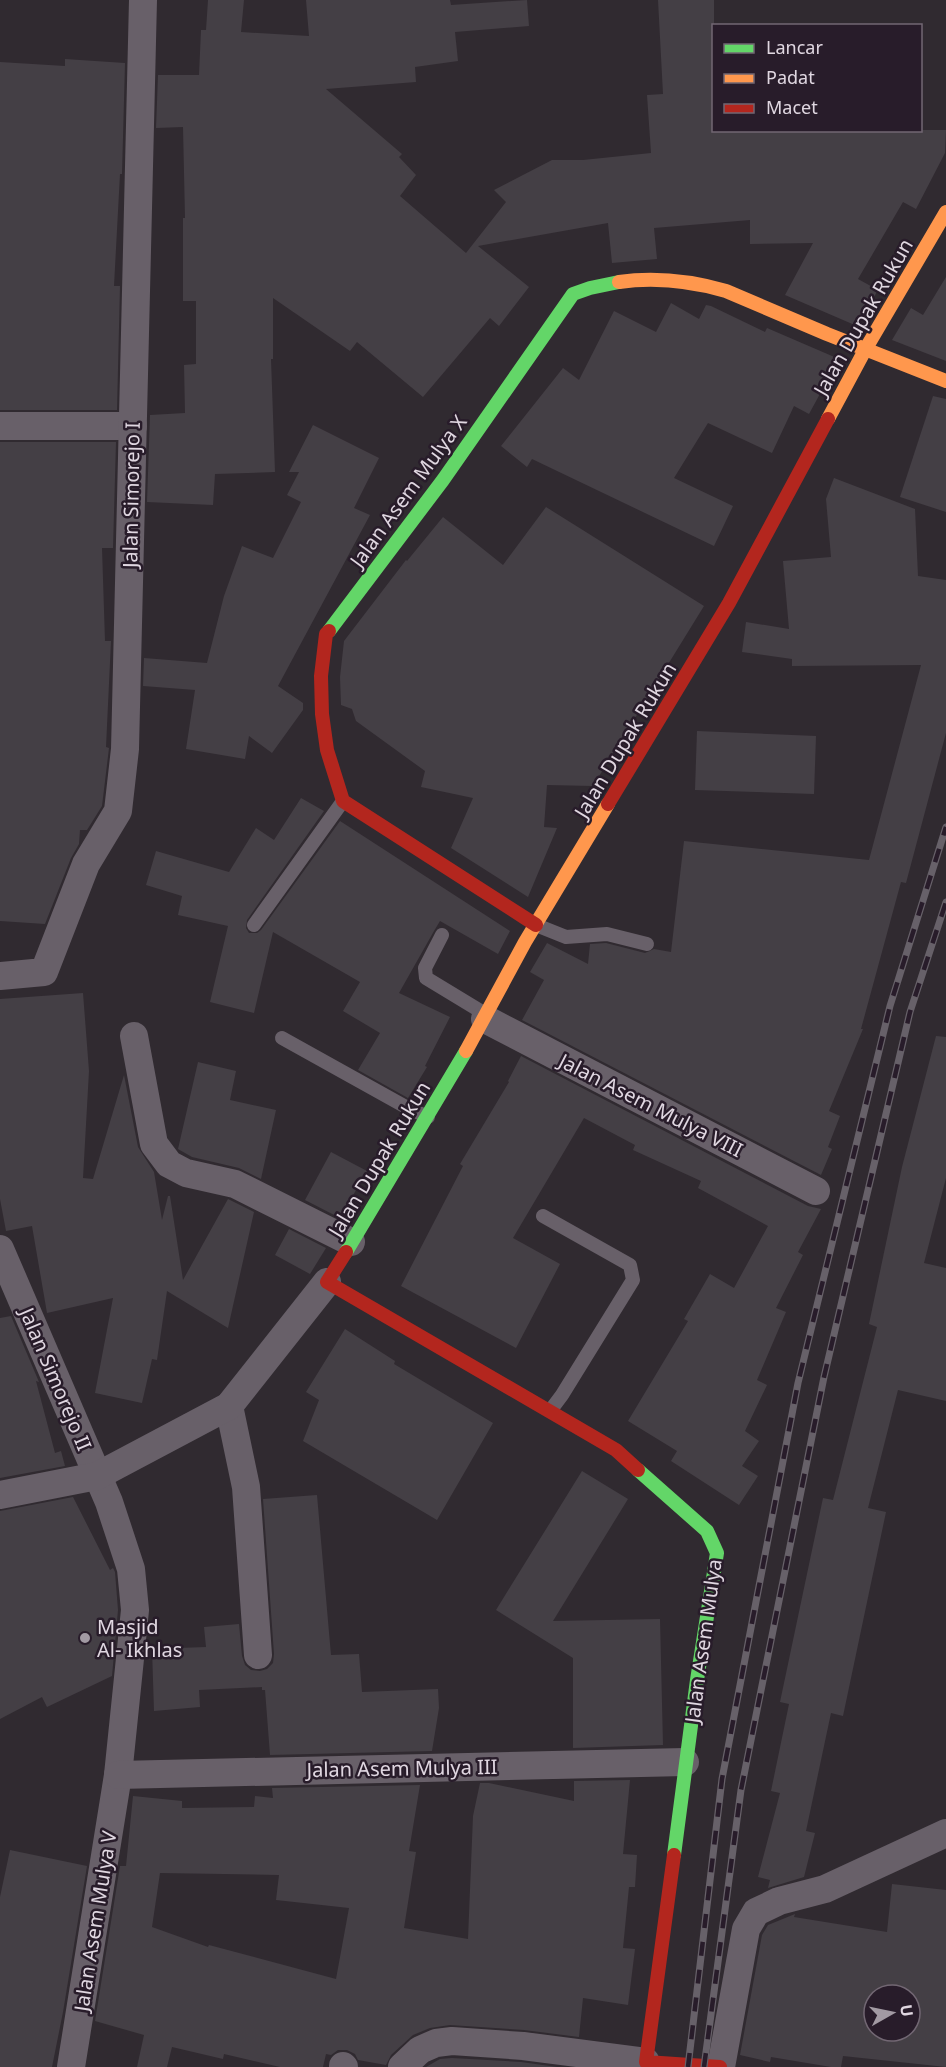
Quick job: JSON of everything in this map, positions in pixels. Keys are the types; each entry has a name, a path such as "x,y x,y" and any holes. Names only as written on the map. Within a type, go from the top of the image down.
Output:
{"street":[{"name":"Jalan Simorejo I","path":"0,976 44,972 86,864 118,811 125,749 143,0"},
{"name":"Jalan Dupak Rukun","path":"327,1282 428,1117 536,925 729,603 865,350 946,212"},
{"name":"Jalan Asem Mulya X","path":"343,801 327,750 322,714 321,676 326,634 443,480 573,294 588,288 629,280 682,281 725,291 865,350 946,381"},
{"path":"0,426 133,426"},
{"path":"343,801 536,925"},
{"name":"Jalan Asem Mulya VIII","path":"486,1017 816,1191"},
{"path":"134,1036 154,1144 169,1164 186,1173 235,1184 351,1242"},
{"name":"Jalan Simorejo II","path":"0,1249 109,1502 130,1569 135,1610 118,1775"},
{"path":"0,1496 97,1476 229,1406 327,1282"},
{"name":"Jalan Asem Mulya","path":"327,1282 616,1450 707,1531 713,1541 717,1553 685,1762 665,1931 645,2064"},
{"path":"229,1406 246,1487 258,1655"},
{"name":"Jalan Asem Mulya III","path":"118,1775 685,1762"},
{"name":"Jalan Asem Mulya V","path":"71,2067 118,1775"},
{"path":"402,2067 420,2050 436,2043 452,2041 523,2046 645,2064 720,2067 746,1929 756,1912 779,1900 825,1889 946,1833"}],"lane":[{"path":"254,925 343,801"},
{"path":"536,925 566,937 607,934 647,944"},
{"path":"441,935 424,968 426,978 486,1017"},
{"path":"282,1038 428,1117"},
{"path":"543,1216 630,1265 633,1275 633,1280 550,1411"}],"building":[{"path":"208,0 244,0 241,32 309,36 306,0 450,0 451,5 527,0 529,26 455,32 458,61 415,67 416,82 326,89 402,154 399,157 416,175 400,196 466,253 506,202 494,190 552,160 583,160 651,153 647,95 663,94 658,0 714,0 712,132 946,130 945,153 916,209 903,202 858,279 878,290 857,326 785,295 813,243 750,244 750,220 654,228 657,259 612,263 608,223 478,246 529,287 499,326 490,318 423,397 357,342 350,351 273,298 273,359 271,359 275,472 215,474 213,505 147,502 150,415 185,413 184,365 196,364 196,301 183,301 183,218 185,218 183,127 156,128 158,75 199,75 201,30 206,30"},
{"path":"65,59 125,63 122,174 120,174 114,286 120,286 117,410 0,410 0,62 65,66"},
{"path":"946,277 946,361 892,340 911,308 923,315"},
{"path":"671,303 699,319 706,305 711,306 765,332 767,328 839,359 809,414 794,406 772,453 708,423 674,478 733,506 714,546 532,459 527,467 501,446 563,368 579,380 614,311 656,332"},
{"path":"933,396 946,399 946,512 900,497"},
{"path":"313,425 379,458 354,508 370,515 278,686 303,703 303,710 272,753 249,736 245,759 186,749 195,690 143,686 144,658 207,663 224,596 242,546 273,558 301,502 287,495 299,472 289,472"},
{"path":"0,442 116,442 113,548 102,548 105,641 111,641 106,747 109,748 102,806 87,830 80,830 79,844 71,858 45,924 0,921"},
{"path":"834,478 915,509 918,576 946,580 946,733 906,883 901,882 861,1029 863,1029 829,1111 840,1116 828,1147 832,1149 821,1175 522,1020 544,980 530,972 547,943 588,964 590,944 606,943 645,953 654,949 671,952 684,841 869,860 921,665 792,666 792,659 742,652 746,622 789,629 783,561 831,557 826,499"},
{"path":"546,507 704,606 593,786 547,785 544,827 557,828 528,897 451,848 473,798 421,787 425,771 356,721 352,709 341,705 340,677 344,641 406,560 443,517 503,565"},
{"path":"697,731 816,736 814,794 695,790"},
{"path":"301,798 324,811 247,920 246,928 249,933 257,933 261,930 340,821 510,931 498,954 440,921 399,993 450,1017 425,1066 427,1067 408,1098 358,1070 380,1033 343,1011 360,982 273,932 254,1013 210,1002 228,926 178,915 182,896 146,885 156,851 229,872 256,828 274,840"},
{"path":"83,993 89,1071 83,1178 93,1179 124,1075 138,1147 154,1172 162,1220 168,1196 170,1196 183,1280 228,1199 254,1212 228,1328 167,1291 157,1360 152,1359 142,1403 95,1393 113,1298 47,1313 32,1226 6,1231 0,1199 0,999"},
{"path":"936,1036 946,1037 946,1178 924,1263 946,1268 946,1401 898,1390 868,1508 886,1512 843,1716 831,1713 806,1831 815,1833 804,1877 768,1888 770,1880 758,1877 780,1793 771,1791 789,1704 780,1702 823,1498 833,1500 877,1327 869,1324 902,1167"},
{"path":"521,1056 808,1206 821,1209 798,1252 803,1255 776,1308 786,1312 757,1380 767,1385 745,1431 759,1441 742,1466 758,1476 739,1505 671,1461 677,1451 628,1421 688,1321 684,1319 710,1274 734,1288 768,1226 698,1188 701,1181 633,1150 635,1145 584,1118 513,1238 560,1264 516,1348 401,1286 463,1166 460,1164 509,1082"},
{"path":"198,1062 236,1071 230,1100 276,1110 261,1179 239,1168 192,1157 178,1149"},
{"path":"331,1152 367,1171 340,1218 305,1200"},
{"path":"289,1229 326,1248 310,1274 275,1255"},
{"path":"11,1316 39,1382 36,1381 55,1453 61,1451 65,1466 0,1478 0,1318"},
{"path":"345,1329 395,1361 394,1364 493,1423 437,1520 303,1441 319,1400 306,1392"},
{"path":"582,1471 628,1499 553,1621 660,1619 663,1745 573,1748 573,1658 496,1610"},
{"path":"317,1495 331,1655 359,1654 362,1692 438,1689 439,1708 432,1751 270,1755 265,1690 262,1690 262,1687 199,1690 200,1707 154,1711 152,1649 206,1647 204,1627 239,1624 245,1665 251,1670 260,1671 267,1669 273,1663 263,1499"},
{"path":"73,1497 110,1570 113,1568 115,1572 118,1610 112,1676 47,1707 42,1697 0,1719 0,1511"},
{"path":"630,1780 623,1854 637,1855 635,1887 629,1887 623,1948 635,1949 628,2005 583,1998 579,2037 524,2030 450,2025 430,2028 413,2035 391,2055 386,2065 358,2060 355,2054 347,2050 338,2050 331,2055 326,2054 323,2067 280,2067 224,2054 223,2059 172,2047 167,2067 137,2067 144,2035 95,2021 120,1866 126,1866 133,1796 182,1801 182,1808 254,1807 255,1796 273,1798 272,1788 420,1785 409,1851 416,1852 404,1928 468,1939 473,1816 480,1783 574,1801 574,1781","holes":["160,1873 279,1875 276,1900 349,1908 336,1979 209,1945 208,1947 152,1927"]},
{"path":"10,1850 87,1866 52,2067 0,2067 0,1897"},
{"path":"892,1884 946,1890 946,2067 843,2056 841,2067 831,2067 771,2057 770,2062 740,2055 762,1935 768,1925 795,1914 794,1917 887,1932"},
{"path":"440,2059 521,2062 557,2067 426,2067"}],"railway":[{"path":"688,2067 722,1779 798,1383 890,1006 946,827"},
{"path":"704,2067 741,1790 824,1377 910,1012 946,902"}],"traffic: fast":[{"path":"329,631 443,480 573,294 619,282"},
{"path":"346,1252 466,1051"},
{"path":"638,1470 707,1531 717,1553 697,1680 674,1855"}],"traffic: slow":[{"path":"828,419 865,350 946,212"},
{"path":"619,282 673,281 726,291 946,381"},
{"path":"466,1051 525,942 608,804"}],"traffic: jam":[{"path":"608,804 729,603 828,419"},
{"path":"329,631 326,634 321,676 322,714 327,750 343,801 536,925"},
{"path":"346,1252 327,1282 616,1450 638,1470"},
{"path":"674,1855 646,2062 720,2067"}],"place":[{"name":"Masjid Al- Ikhlas","path":"85,1638"}]}
